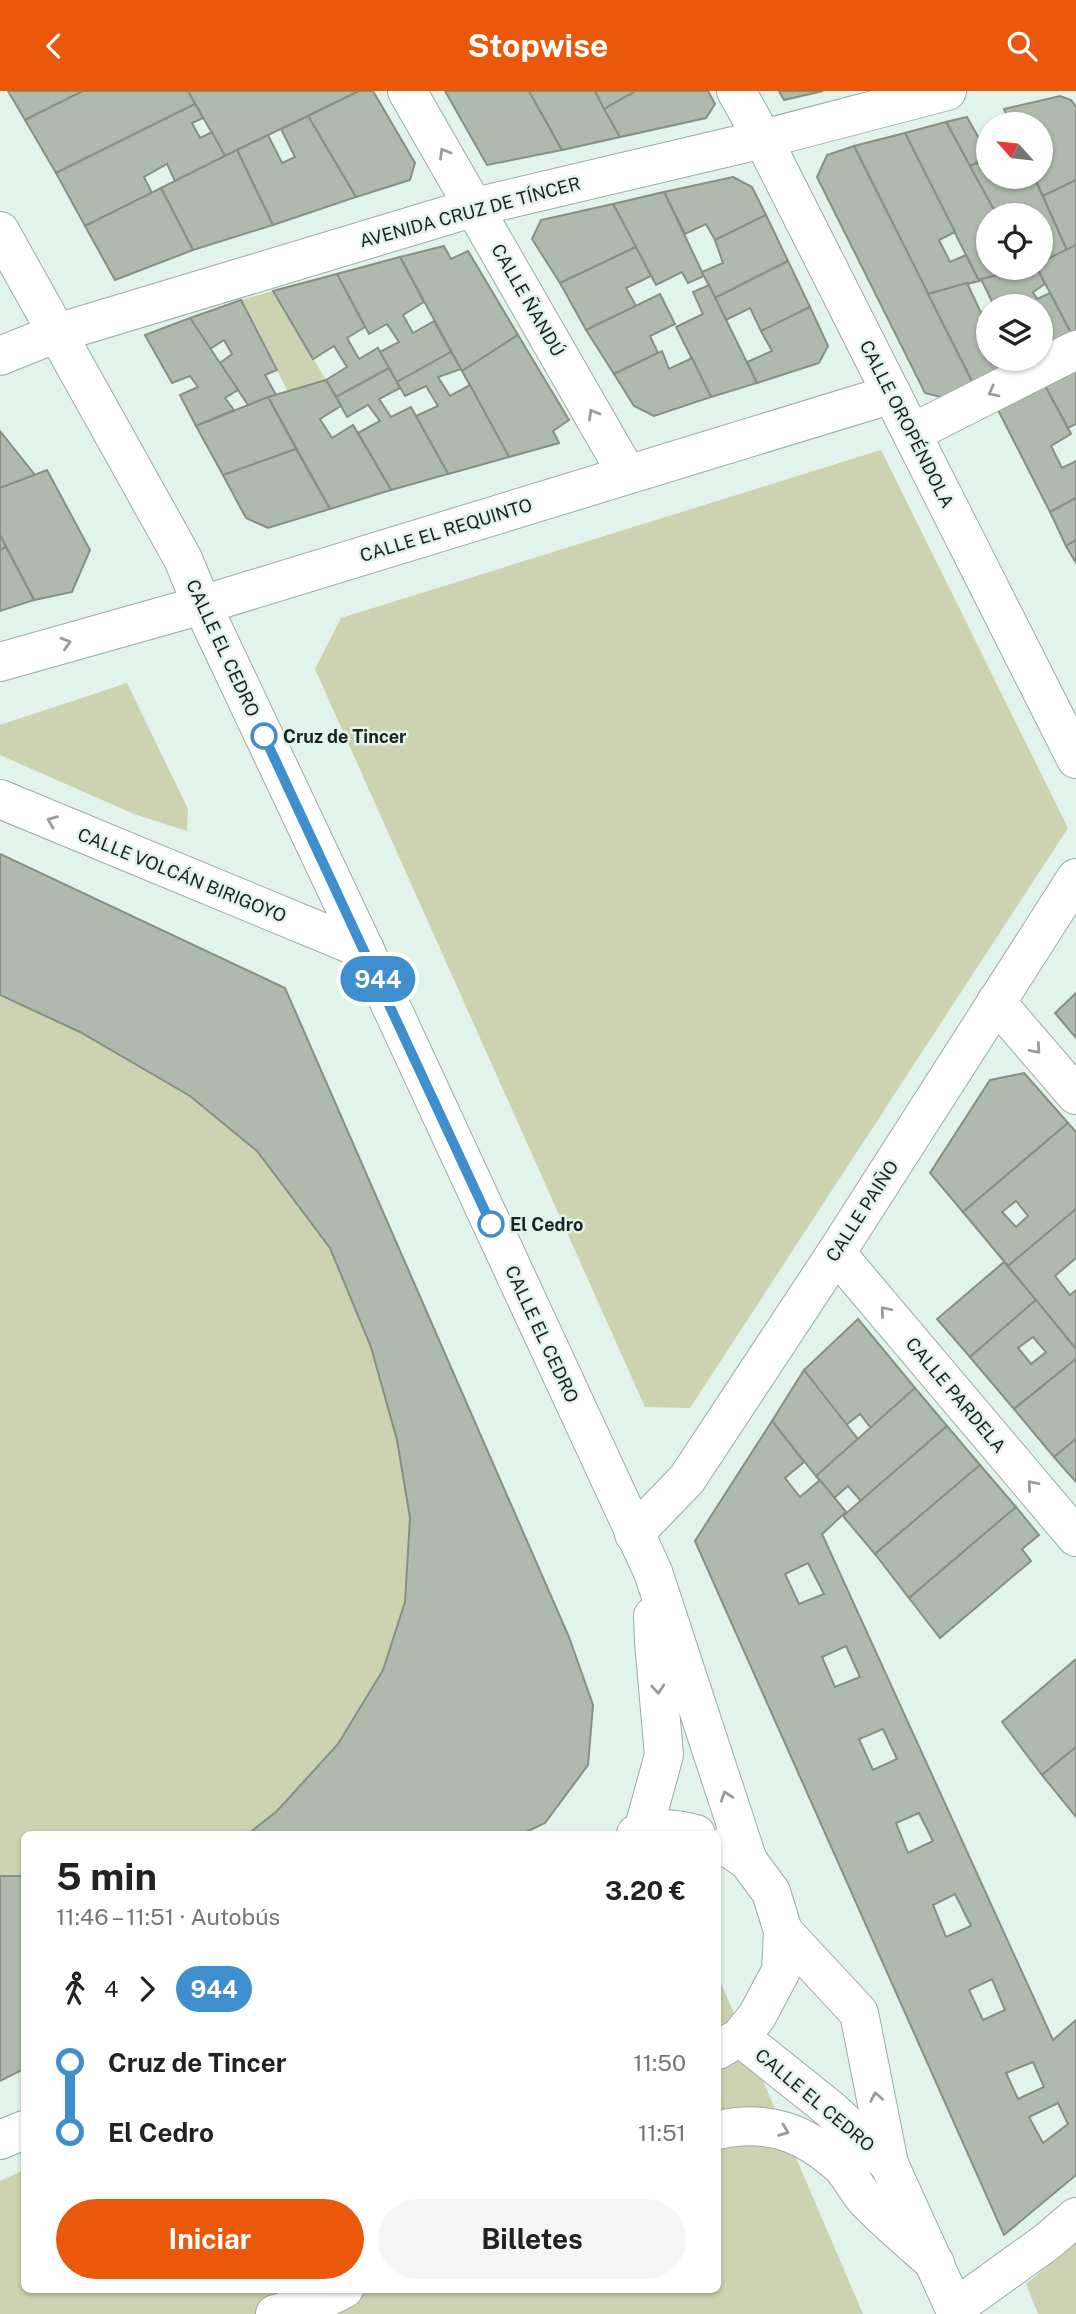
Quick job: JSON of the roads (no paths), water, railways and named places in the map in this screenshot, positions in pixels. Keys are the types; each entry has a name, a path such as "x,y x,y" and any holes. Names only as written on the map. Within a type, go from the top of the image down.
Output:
{"main road":[{"name":"CALLE ÑANDÚ","path":"407,91 627,474"},
{"name":"CALLE OROPÉNDOLA","path":"736,91 764,139 1076,759"},
{"name":"AVENIDA CRUZ DE TÍNCER","path":"0,356 57,333 475,207 764,139 947,91"},
{"name":"CALLE EL CEDRO","path":"0,231 183,559 202,605 653,1572 733,1851 771,1892 782,1931 859,2013 889,2164 956,2311"},
{"path":"912,433 1076,351"},
{"name":"CALLE EL REQUINTO","path":"0,662 202,605 892,394"},
{"name":"CALLE VOLCÁN BIRIGOYO","path":"0,799 365,950"},
{"name":"CALLE PAIÑO","path":"634,1534 687,1479 836,1253 1076,878"},
{"path":"996,1002 1076,1095"},
{"name":"CALLE PARDELA","path":"836,1253 1076,1537"},
{"name":"CALLE EL CEDRO","path":"640,1831 664,1755 653,1642 653,1572"},
{"path":"659,1831 686,1831"},
{"path":"729,2043 757,2016 781,1971 782,1931"},
{"name":"CALLE EL CEDRO","path":"729,2043 830,2109 889,2164"},
{"path":"721,2129 741,2125 774,2127 808,2141 843,2168 865,2199 935,2263"},
{"path":"0,2140 21,2131"},
{"path":"956,2311 1076,2217"},
{"path":"275,2314 323,2302"}],"place":[{"name":"Cruz de Tincer","path":"264,736"},
{"name":"El Cedro","path":"491,1224"}]}
